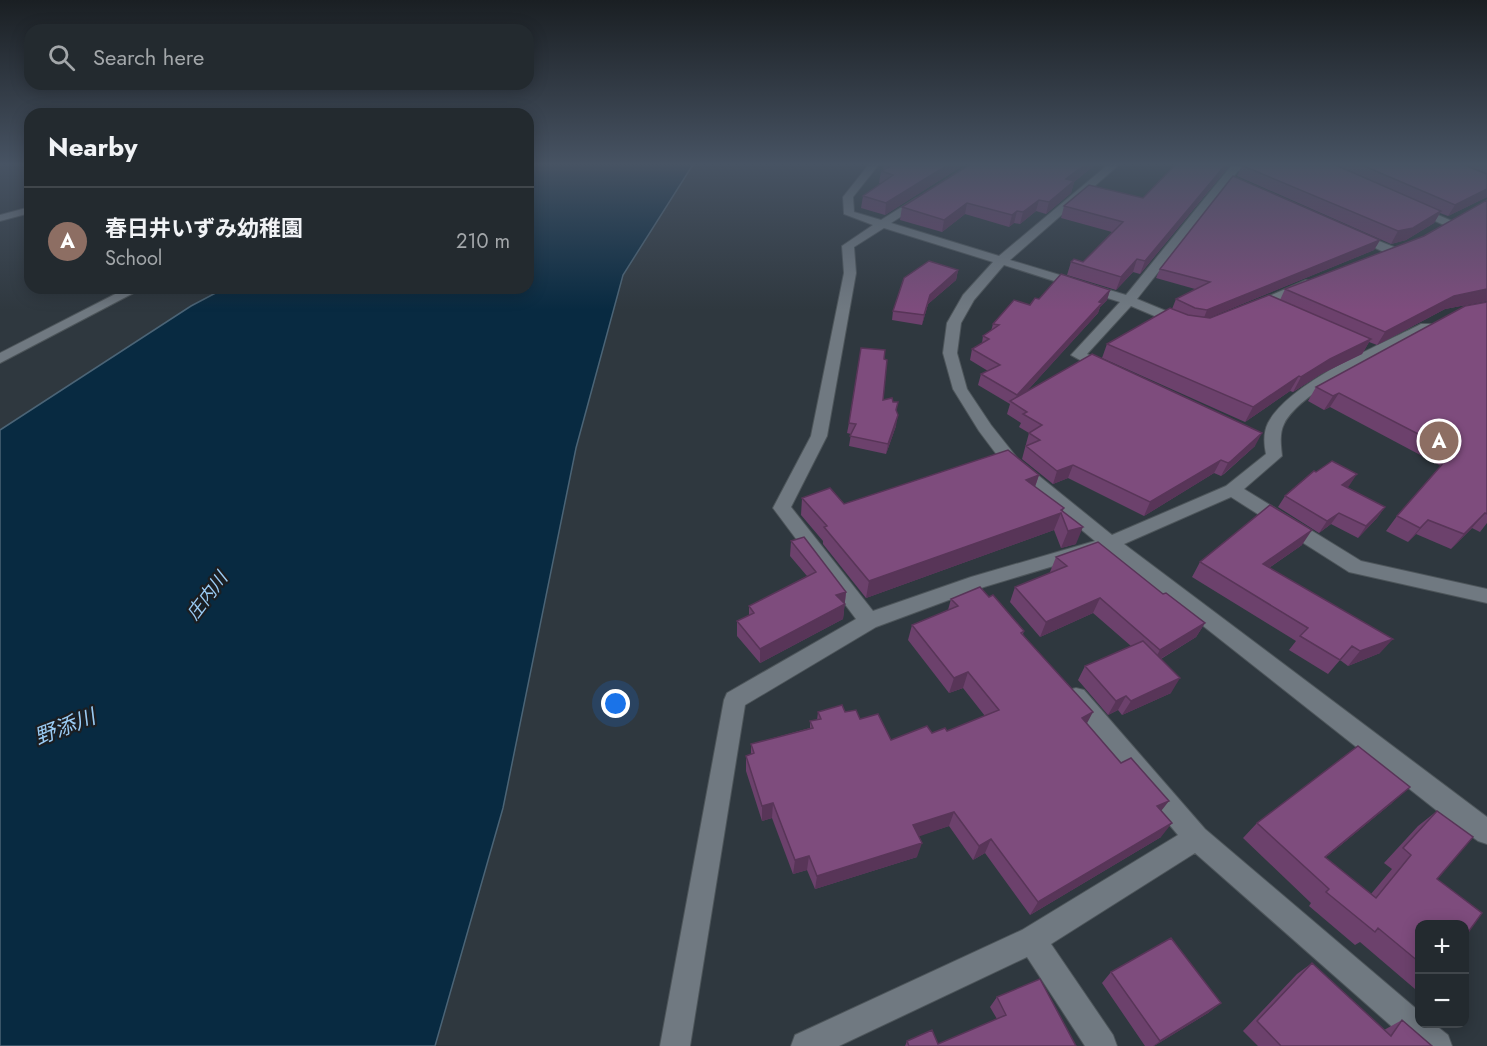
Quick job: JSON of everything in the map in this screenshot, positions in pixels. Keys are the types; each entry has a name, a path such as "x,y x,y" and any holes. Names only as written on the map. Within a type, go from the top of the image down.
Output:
{"street":[{"path":"0,218 23,212"},
{"path":"849,212 849,214 882,225 1129,300 1187,324 1196,325"},
{"path":"869,621 782,508 819,436 850,273 848,246 902,212"},
{"path":"1059,212 1002,260 968,298 954,323 950,353 960,389 985,428 1012,463 1110,543 1454,809 1487,832"},
{"path":"1116,373 1078,355 1206,212"},
{"path":"1429,212 1453,220 1429,233"},
{"path":"1347,230 1395,248 1369,258"},
{"path":"1243,310 1316,280"},
{"path":"0,359 125,294"},
{"path":"1263,302 1283,311"},
{"path":"675,1046 735,700 869,621 985,590 1110,543 1232,490 1274,456 1266,440 1277,421 1304,393 1442,319"},
{"path":"1356,344 1377,353"},
{"path":"1232,490 1356,567 1487,596"},
{"path":"1061,679 1196,838 1437,1046"},
{"path":"806,1046 1032,940 1196,838"},
{"path":"1032,940 1102,1046"}],"water":[{"path":"534,212 663,212 623,275 576,448 503,808 435,1046 0,1046 0,430 191,306 214,294 534,294"}],"building":[{"path":"918,212 955,212 944,220"},
{"path":"1000,212 1016,212 1012,215"},
{"path":"1085,212 1186,212 1145,261 1137,259 1121,277 1071,262 1074,259 1083,262 1123,222"},
{"path":"1205,212 1315,212 1380,240 1207,310 1195,308 1176,299 1210,282 1160,269"},
{"path":"1352,212 1440,212 1413,228 1398,231"},
{"path":"1466,212 1487,212 1487,289 1454,296 1385,332 1285,289 1424,236"},
{"path":"929,261 958,270 930,295 924,315 893,311 904,278"},
{"path":"1061,274 1110,290 1099,302 1102,303 1017,395 981,374 1000,365 972,349 989,339 983,336 999,325 993,324 1014,300 1030,305 1035,298 1039,299"},
{"path":"1269,295 1371,339 1330,359 1301,377 1299,376 1253,407 1107,344 1170,308 1188,315 1210,318"},
{"path":"1487,302 1487,514 1485,513 1464,534 1428,520 1420,528 1397,516 1453,452 1339,393 1333,396 1316,387 1465,306"},
{"path":"861,348 885,350 884,359 887,360 883,400 892,398 893,402 898,402 896,410 898,415 888,444 850,436 856,424 849,423"},
{"path":"1092,354 1262,433 1228,463 1221,460 1150,502 1073,465 1057,471 1026,446 1040,440 1029,433 1042,425 1023,414 1027,412 1010,401"},
{"path":"1008,450 1039,475 1026,480 1064,508 1061,510 1083,527 1068,531 1061,513 869,581 824,527 827,526 802,498 830,488 844,504"},
{"path":"1332,461 1357,474 1342,485 1385,507 1366,526 1339,513 1327,521 1285,496 1314,471 1316,472"},
{"path":"1270,505 1312,530 1263,564 1393,639 1360,651 1352,646 1340,660 1300,636 1308,628 1200,562"},
{"path":"804,537 846,592 836,595 845,604 760,649 737,621 754,613 749,606 816,572 791,541"},
{"path":"1098,542 1163,594 1166,593 1205,623 1160,650 1100,598 1046,622 1015,587 1067,566 1056,557"},
{"path":"980,587 989,597 993,595 1024,631 1021,633 1093,712 1082,718 1121,763 1131,758 1169,801 1157,806 1172,823 1038,902 991,839 979,846 954,812 913,825 922,843 817,876 809,856 795,860 773,803 762,806 746,756 754,753 751,744 813,728 810,721 821,719 818,712 842,705 845,712 856,710 860,719 878,714 891,740 927,726 932,733 945,728 947,731 999,710 968,672 954,678 912,625 958,606 951,599"},
{"path":"1143,641 1180,678 1131,701 1126,696 1116,701 1085,666"},
{"path":"1358,746 1410,787 1325,857 1376,898 1411,855 1403,848 1437,811 1473,837 1437,879 1482,913 1469,931 1469,920 1415,920 1415,959 1378,928 1375,932 1326,892 1329,889 1257,823"},
{"path":"1171,938 1221,1003 1160,1041 1111,972"},
{"path":"1312,963 1391,1036 1402,1020 1432,1046 1281,1046 1257,1021"},
{"path":"1040,979 1076,1046 909,1046 907,1041 932,1030 938,1044 1006,1015 997,997"}],"place":[{"name":"春日井いずみ幼稚園","path":"1439,441"}],"water label":[{"name":"庄内川","path":"207,596"},
{"name":"野添川","path":"65,727"}]}
